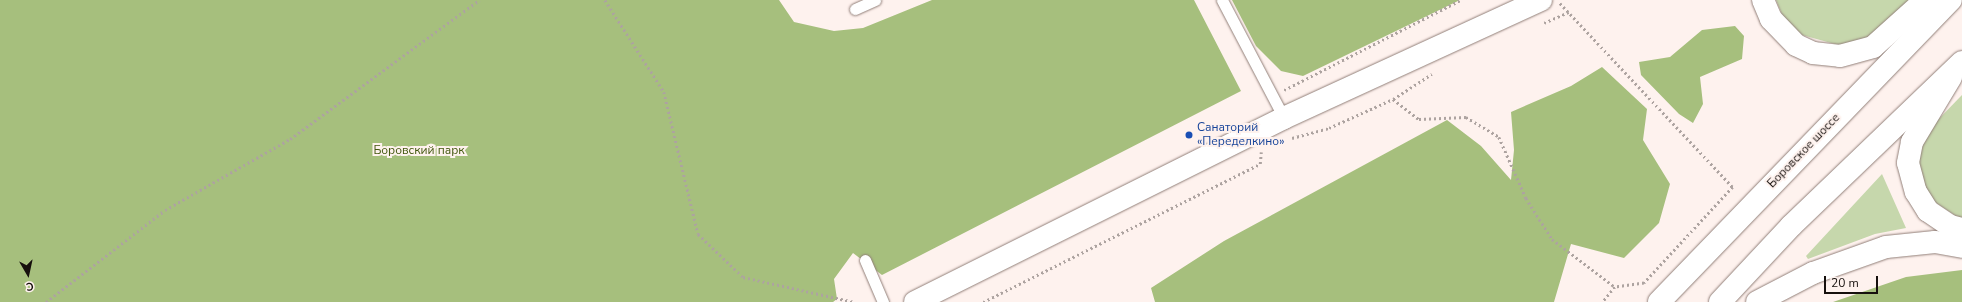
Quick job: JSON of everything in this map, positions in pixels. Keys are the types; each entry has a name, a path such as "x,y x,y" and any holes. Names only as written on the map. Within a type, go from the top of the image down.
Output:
{"street":[{"path":"915,302 942,296 1284,118 1541,0"},
{"path":"1763,0 1771,19 1796,45 1813,53 1840,56 1873,47 1925,0"},
{"name":"Боровское шоссе","path":"1659,302 1951,0"},
{"path":"1960,65 1912,142 1908,156 1910,176 1923,203 1942,222 1962,229"},
{"path":"1720,302 1791,226 1960,65"},
{"path":"1757,302 1813,273 1886,247 1935,242 1962,247"}],"lane":[{"path":"856,9 875,0"},
{"path":"1222,0 1284,118"},
{"path":"865,260 883,302"}],"path":[{"path":"46,302 165,210 290,139 479,0"},
{"path":"605,0 664,92 698,234 743,277 854,302"},
{"path":"1557,0 1733,187 1644,283 1615,287 1603,302"},
{"path":"1540,24 1569,12"},
{"path":"1285,140 1329,128 1393,99 1439,69"},
{"path":"1393,99 1419,119 1466,117 1499,137 1526,198 1552,239 1615,287"},
{"path":"983,302 1260,164 1261,146"}],"green space":[{"name":"Боровский парк","path":"0,0 779,0 794,22 834,31 863,28 932,0 1194,0 1241,91 882,275 853,253 834,279 837,299 833,302 0,302"},
{"path":"1232,0 1460,0 1303,76 1281,71 1256,46"},
{"path":"1776,0 1911,0 1876,34 1842,46 1802,35 1783,17"},
{"path":"1735,26 1744,36 1742,59 1700,77 1703,104 1693,123 1679,114 1641,75 1639,62 1670,57 1702,30"},
{"path":"1602,67 1647,109 1643,140 1670,184 1659,223 1624,258 1571,244 1554,302 1155,302 1151,288 1224,241 1447,120 1481,146 1511,180 1514,150 1511,112 1571,86"},
{"path":"1962,95 1962,220 1924,195 1917,150 1930,128"},
{"path":"1882,174 1906,228 1875,234 1808,259 1806,256"},
{"path":"1962,270 1962,302 1833,302 1906,277"}],"place":[{"name":"Санаторий «Переделкино»","path":"1189,135"}]}
